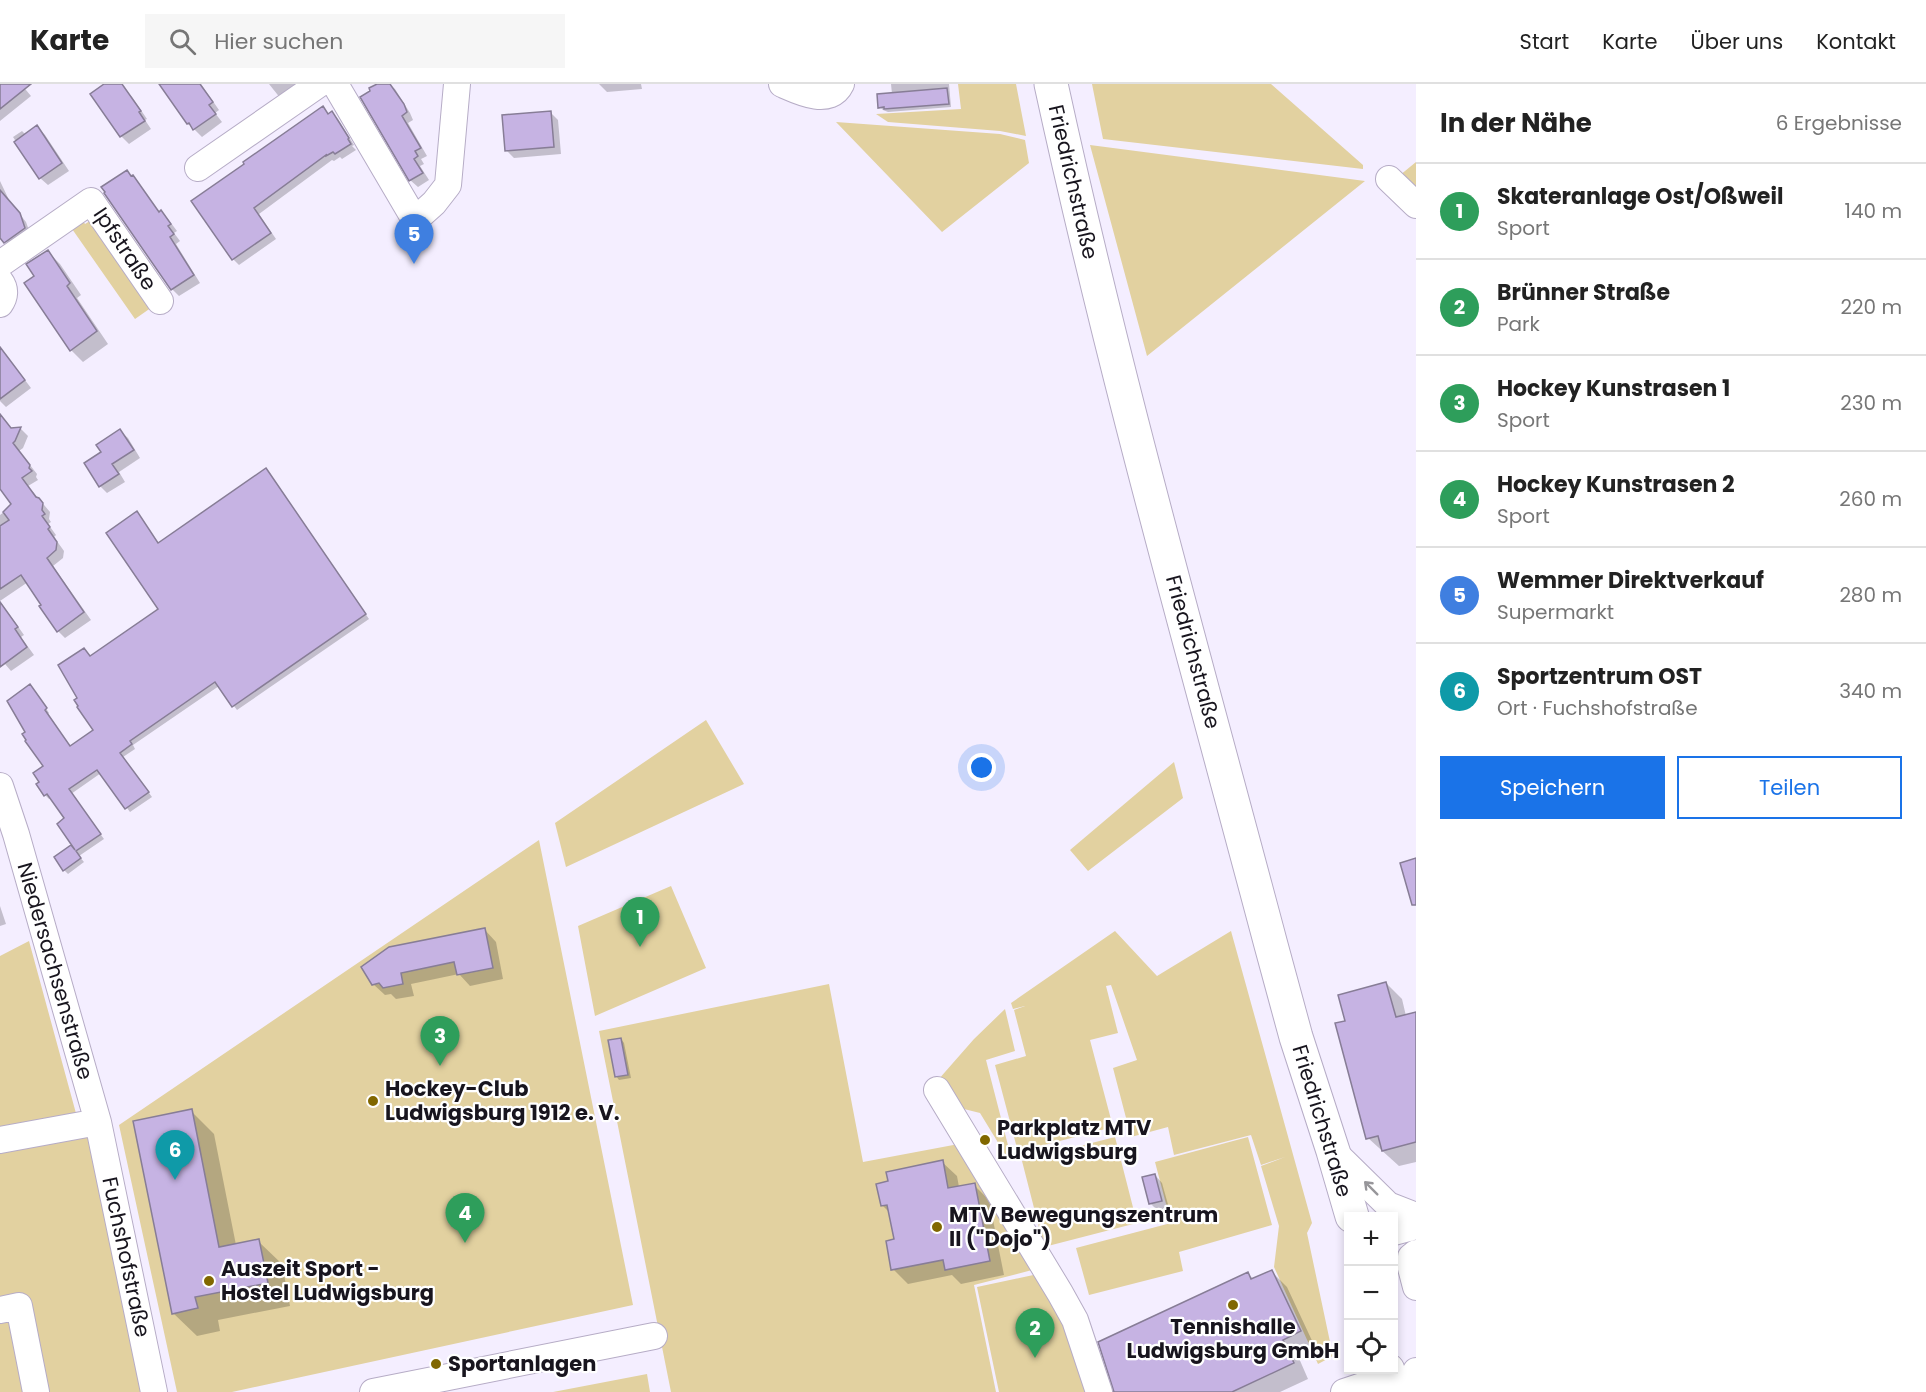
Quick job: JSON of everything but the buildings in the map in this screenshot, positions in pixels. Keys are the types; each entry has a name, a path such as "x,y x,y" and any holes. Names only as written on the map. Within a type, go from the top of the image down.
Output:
{"main road":[{"name":"Friedrichstraße","path":"1051,84 1073,188 1124,389 1296,1037 1351,1212"}],"street":[{"path":"198,168 319,84"},
{"path":"335,84 415,220 434,203 448,185 457,84"},
{"path":"782,84 806,94 819,96 838,90 840,84"},
{"path":"1389,179 1416,205"},
{"name":"Ipfstraße","path":"0,264 91,201 160,301"},
{"path":"0,281 4,297 0,304"},
{"name":"Niedersachsenstraße","path":"0,786 16,834 98,1122"},
{"path":"938,1090 1075,1320 1099,1392"},
{"path":"0,1140 98,1122"},
{"name":"Fuchshofstraße","path":"98,1122 154,1392"},
{"path":"1333,1151 1388,1205 1416,1216"},
{"path":"1398,1231 1416,1226"},
{"path":"1416,1253 1411,1257 1410,1264 1416,1287"},
{"path":"0,1310 19,1306 36,1392"},
{"path":"373,1392 654,1336"},
{"path":"1344,1392 1398,1380"}],"shaded area":[{"path":"958,84 1016,84 1026,136 1000,131 888,122 876,114 961,109"},
{"path":"1092,84 1271,84 1363,165 1363,169 1103,139"},
{"path":"836,122 1000,134 1025,140 1029,163 942,232"},
{"path":"1090,145 1365,181 1147,356"},
{"path":"1416,162 1416,200 1394,180"},
{"path":"81,218 85,224 90,221 155,305 135,319 70,226"},
{"path":"706,720 744,784 566,867 555,823"},
{"path":"1174,762 1183,798 1088,871 1070,850"},
{"name":"Hockey-Club Ludwigsburg 1912 e. V.","path":"539,840 633,1305 232,1392 177,1392 119,1125"},
{"path":"671,886 706,968 595,1016 578,926"},
{"path":"1115,931 1157,976 1231,931 1312,1223 1307,1233 1333,1356 1318,1364 1274,1267 1279,1226 1261,1166 1285,1157 1261,1165 1251,1135 1174,1155 1168,1127 1131,1137 1113,1068 1137,1060 1111,985 1106,986 1118,1033 1090,1040 1113,1127 1018,1152 995,1065 1026,1056 1014,1010 1025,1006 1013,1009 1011,1003"},
{"path":"29,941 77,1117 0,1129 0,956"},
{"path":"829,984 863,1162 964,1143 1036,1269 974,1285 996,1392 671,1392 599,1031"},
{"path":"1005,1009 1015,1051 986,1060 1010,1153 1005,1154 980,1113 964,1109 958,1113 938,1080 974,1039"},
{"path":"89,1135 144,1392 0,1392 0,1140"},
{"path":"1115,1137 1137,1223 1044,1247 1022,1161"},
{"path":"1248,1137 1272,1225 1179,1252 1183,1271 1089,1295 1076,1248 1171,1223 1155,1162"},
{"path":"1038,1274 1067,1324 1090,1392 999,1392 977,1287"},
{"path":"647,1374 650,1392 553,1392"}],"place":[{"name":"Wemmer Direktverkauf","path":"414,264"},
{"name":"Skateranlage Ost/Oßweil","path":"640,947"},
{"name":"Hockey Kunstrasen 1","path":"440,1066"},
{"name":"Hockey-Club Ludwigsburg 1912 e. V.","path":"373,1101"},
{"name":"Parkplatz MTV Ludwigsburg","path":"985,1140"},
{"name":"Sportzentrum OST","path":"175,1180"},
{"name":"MTV Bewegungszentrum II (\"Dojo\")","path":"937,1227"},
{"name":"Hockey Kunstrasen 2","path":"465,1243"},
{"name":"Auszeit Sport - Hostel Ludwigsburg","path":"209,1281"},
{"name":"Tennishalle Ludwigsburg GmbH","path":"1233,1305"},
{"name":"Brünner Straße","path":"1035,1358"},
{"name":"Sportanlagen","path":"436,1364"}]}
